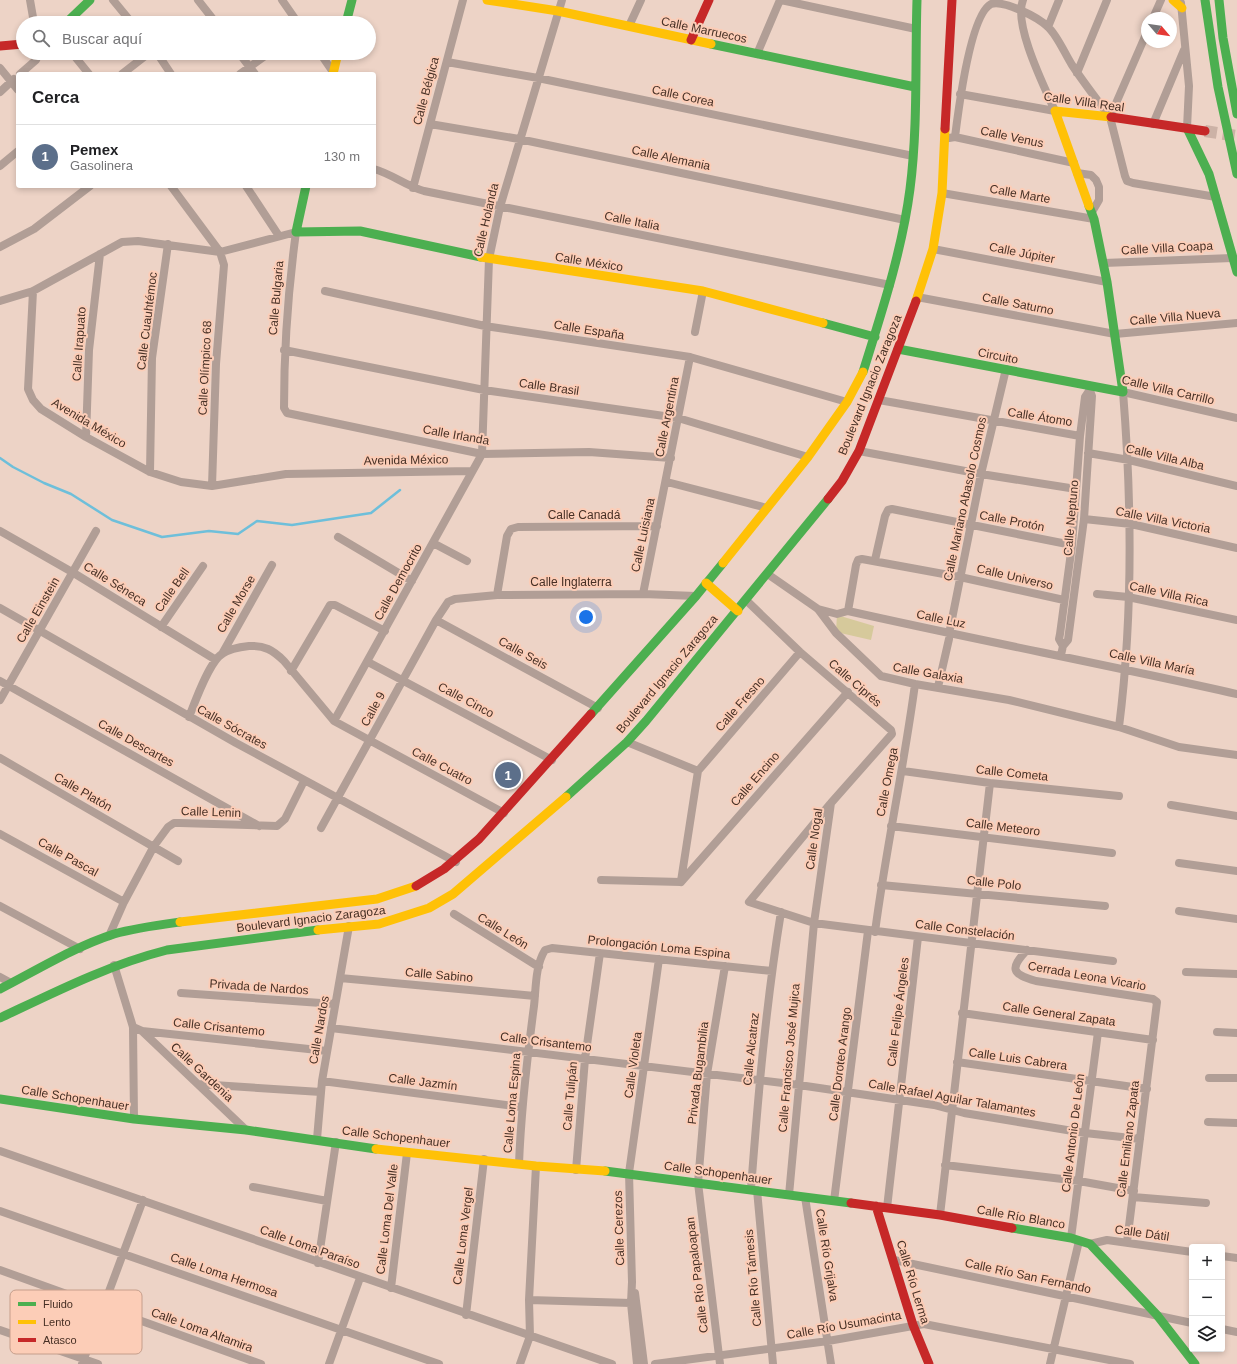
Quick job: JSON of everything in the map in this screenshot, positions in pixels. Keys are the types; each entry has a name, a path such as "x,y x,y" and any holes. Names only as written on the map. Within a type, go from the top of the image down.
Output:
{"main road":[{"path":"73,16 90,0"},
{"path":"348,16 352,0"},
{"name":"Calle Marruecos","path":"487,0 558,11 915,87"},
{"path":"691,40 708,0"},
{"name":"Boulevard Ignacio Zaragoza","path":"0,989 109,936 154,925 377,899 399,894 434,878 456,862 504,813 696,596 808,457 847,402 863,373 890,285 905,220 913,156 917,0"},
{"name":"Boulevard Ignacio Zaragoza","path":"0,1018 114,965 140,956 167,950 349,926 380,924 429,908 453,894 627,742 768,575 842,481 859,451 918,297 932,249 942,194 952,0"},
{"path":"1173,0 1181,4"},
{"path":"1205,0 1210,42 1225,128 1237,174"},
{"path":"1219,0 1223,38 1237,114"},
{"path":"0,46 16,45"},
{"path":"333,72 336,60"},
{"path":"1055,111 1093,215 1104,263 1123,392"},
{"name":"Calle Villa Real","path":"1055,111 1110,117 1205,131"},
{"path":"1187,128 1201,154 1216,197 1237,272"},
{"name":"Calle Bulgaria","path":"296,232 306,188"},
{"name":"Calle México","path":"296,232 360,231 489,259 703,291 875,337"},
{"name":"Circuito","path":"898,349 1090,388"},
{"name":"Calle Villa Carrillo","path":"1090,388 1123,392"},
{"path":"706,583 738,611"},
{"name":"Calle Schopenhauer","path":"0,1099 134,1119 246,1130 407,1153 484,1159 576,1170 629,1173 789,1195"},
{"name":"Calle Río Blanco","path":"789,1195 940,1215 1075,1239 1090,1244 1157,1315 1195,1364"},
{"name":"Calle Río Lerma","path":"876,1206 913,1325 929,1364"}],"street":[{"path":"30,0 33,16"},
{"path":"113,0 126,16"},
{"path":"198,0 211,16"},
{"path":"282,0 293,16"},
{"name":"Calle Bélgica","path":"413,188 463,0"},
{"name":"Calle Holanda","path":"482,454 485,326 489,259 500,207 519,138 562,0"},
{"path":"629,26 641,0"},
{"path":"757,54 781,0 916,29"},
{"path":"1022,0 1019,8 1026,43 1055,111"},
{"path":"1048,27 1059,0"},
{"path":"1077,72 1107,0"},
{"path":"1156,12 1161,0"},
{"path":"955,137 960,94 969,54 981,13 990,4 996,2 1019,8 1048,27 1077,72 1110,117 1127,181 1216,197"},
{"path":"1181,4 1184,49 1189,86 1187,128"},
{"path":"1110,117 1141,46"},
{"path":"1153,124 1184,49"},
{"path":"22,72 36,60"},
{"path":"77,60 86,72"},
{"path":"125,72 141,60"},
{"path":"162,60 170,72"},
{"path":"244,60 252,71 262,60"},
{"path":"325,60 332,72"},
{"name":"Calle Corea","path":"447,62 538,78 913,156"},
{"path":"0,68 16,87"},
{"path":"0,92 16,78"},
{"name":"Calle Villa Real","path":"960,94 1055,111"},
{"name":"Calle Alemania","path":"430,124 519,138 905,220"},
{"name":"Calle Venus","path":"945,138 955,137 1074,162"},
{"path":"0,166 16,153"},
{"name":"Calle Italia","path":"376,170 388,173 413,188 500,207 890,285"},
{"path":"1077,173 1091,175 1096,180 1099,187 1099,200 1093,215"},
{"path":"0,247 34,229 86,188"},
{"path":"172,188 220,252"},
{"path":"247,188 280,236"},
{"name":"Calle Marte","path":"942,194 1093,215"},
{"path":"0,301 32,291 122,242 138,241 168,244 220,252 296,232"},
{"name":"Calle Bulgaria","path":"287,413 284,408 284,350 289,283 296,232"},
{"name":"Calle Cuauhtémoc","path":"150,472 152,358 168,244"},
{"name":"Calle Júpiter","path":"932,249 1107,282"},
{"name":"Calle Olímpico 68","path":"212,486 216,364 224,264 220,252"},
{"name":"Calle Irapuato","path":"86,437 89,350 100,254"},
{"name":"Calle Villa Coapa","path":"1104,263 1232,258"},
{"name":"Avenida México","path":"32,291 28,389 33,400 41,409 86,437 150,472 181,482 212,486 286,474 472,471"},
{"name":"Calle España","path":"325,291 485,326 690,357 847,402"},
{"path":"695,332 703,291"},
{"name":"Calle Saturno","path":"918,297 1115,334"},
{"name":"Calle Villa Nueva","path":"1115,334 1237,323"},
{"name":"Calle Brasil","path":"284,350 382,371 484,390 678,418 808,457"},
{"name":"Calle Argentina","path":"667,482 690,357"},
{"name":"Calle Mariano Abasolo Cosmos","path":"938,687 981,474 995,422 1006,370"},
{"name":"Calle Neptuno","path":"1063,646 1059,639 1072,544 1080,436 1085,397 1090,388"},
{"name":"Calle Neptuno","path":"1061,655 1063,646 1068,640 1084,518 1092,396 1090,388"},
{"path":"1119,726 1127,669 1131,524 1129,460 1123,392"},
{"name":"Calle Villa Carrillo","path":"1123,392 1237,418"},
{"name":"Calle Átomo","path":"879,400 995,422 1080,436"},
{"name":"Calle Irlanda","path":"287,413 482,454 589,452 671,458"},
{"path":"859,451 981,474 1076,489"},
{"name":"Calle Villa Alba","path":"1088,453 1129,460 1237,486"},
{"name":"Calle Democrito","path":"334,721 482,454"},
{"path":"667,482 767,508"},
{"name":"Calle Luisiana","path":"643,594 667,482"},
{"name":"Calle Protón","path":"875,560 888,510 892,509 970,526 1072,544"},
{"name":"Calle Villa Victoria","path":"1084,518 1131,524 1237,548"},
{"name":"Calle Canadá","path":"497,595 507,536 512,529 518,527 658,526"},
{"name":"Calle Séneca","path":"0,531 72,572 161,627 219,657"},
{"name":"Calle Einstein","path":"0,700 96,531"},
{"path":"338,537 412,581"},
{"path":"433,543 467,561"},
{"path":"848,611 858,560 875,560"},
{"name":"Calle Universo","path":"875,560 1064,600"},
{"name":"Calle Morse","path":"189,717 202,685 272,565"},
{"name":"Calle Bell","path":"161,627 203,566"},
{"name":"Calle Galaxia","path":"768,575 818,609 836,633 876,672 887,678 1009,700 1119,726 1180,747 1237,755"},
{"name":"Calle Inglaterra","path":"448,602 456,599 497,595 643,594 696,596"},
{"name":"Calle Villa Rica","path":"1097,594 1128,597 1237,620"},
{"name":"Calle Ciprés","path":"747,601 800,652 848,692 890,730 892,734"},
{"name":"Calle 9","path":"321,828 436,620 448,602"},
{"path":"291,671 330,605 334,605 385,631"},
{"name":"Calle Sócrates","path":"0,608 189,717 456,862"},
{"name":"Calle Luz","path":"818,609 837,614 848,611 949,636 1061,655"},
{"name":"Calle Seis","path":"436,620 598,708"},
{"name":"Calle Cuatro","path":"219,657 244,647 266,648 275,652 334,721 504,813"},
{"name":"Calle Fresno","path":"698,771 800,652"},
{"name":"Calle Villa María","path":"1061,655 1237,694"},
{"name":"Calle Cinco","path":"368,662 552,760"},
{"name":"Calle Descartes","path":"0,681 259,826"},
{"name":"Calle Omega","path":"881,885 891,826 903,771 915,684"},
{"name":"Calle Encino","path":"680,882 848,692"},
{"name":"Calle Nogal","path":"814,923 831,803 892,734"},
{"path":"601,880 680,882 698,771 627,742"},
{"name":"Calle Platón","path":"0,758 178,860"},
{"name":"Calle Cometa","path":"903,771 990,783 1120,796"},
{"name":"Calle Lenin","path":"109,936 124,902 154,846 168,827 174,823 277,826 281,824 304,780"},
{"path":"940,1215 970,943 990,783"},
{"name":"Calle Constelación","path":"831,803 749,902 814,923 1114,961"},
{"path":"1171,805 1237,816"},
{"name":"Calle Meteoro","path":"891,826 983,836 1112,853"},
{"name":"Calle Pascal","path":"0,834 124,902"},
{"path":"1179,862 1237,871"},
{"name":"Calle Polo","path":"881,885 1105,906"},
{"name":"Calle Doroteo Arango","path":"834,1201 872,931 881,885"},
{"path":"0,906 80,949"},
{"path":"1179,911 1237,919"},
{"name":"Calle Alcatraz","path":"754,1190 759,1080 772,971 781,912"},
{"name":"Calle León","path":"454,914 539,967"},
{"name":"Calle Francisco José Mujica","path":"789,1195 814,923"},
{"name":"Calle Nardos","path":"317,1139 322,1081 349,926"},
{"name":"Calle Felipe Ángeles","path":"887,1208 918,937"},
{"name":"Prolongación Loma Espina","path":"545,950 552,948 772,971"},
{"name":"Calle Loma Espina","path":"519,1164 521,1107 539,967 545,950"},
{"name":"Cerrada Leona Vicario","path":"1026,950 1016,966 1016,972 1020,977 1036,982 1153,999 1157,1002"},
{"name":"Calle Tulipán","path":"576,1170 585,1059 600,953"},
{"name":"Calle Violeta","path":"629,1173 659,959"},
{"path":"114,965 133,1028 134,1119"},
{"name":"Privada Bugambilia","path":"698,1182 707,1074 725,966"},
{"path":"1186,972 1237,974"},
{"path":"0,977 11,983"},
{"name":"Calle Sabino","path":"340,978 535,996"},
{"name":"Privada de Nardos","path":"181,993 335,1004"},
{"name":"Calle Emiliano Zapata","path":"1127,1242 1157,1002"},
{"name":"Calle General Zapata","path":"962,1013 1153,1040"},
{"name":"Calle Crisantemo","path":"133,1028 142,1031 327,1051"},
{"name":"Calle Crisantemo","path":"331,1028 759,1080"},
{"name":"Calle Gardenia","path":"142,1031 246,1130"},
{"name":"Calle Antonio De León","path":"1050,1364 1066,1297 1075,1239 1079,1181 1098,1032"},
{"path":"1217,1032 1237,1033"},
{"name":"Calle Luis Cabrera","path":"957,1062 1147,1089"},
{"path":"1209,1078 1237,1078"},
{"name":"Calle Rafael Aguilar Talamantes","path":"759,1080 900,1099 1085,1133 1140,1139"},
{"name":"Calle Jazmín","path":"322,1081 521,1107"},
{"path":"198,1084 321,1092"},
{"path":"1208,1122 1237,1123"},
{"path":"318,1263 336,1142"},
{"name":"Calle Loma Paraíso","path":"0,1152 142,1200 466,1315 612,1364"},
{"name":"Calle Loma Del Valle","path":"391,1288 407,1153"},
{"name":"Calle Loma Vergel","path":"466,1315 484,1159"},
{"path":"945,1165 1079,1181 1133,1194 1206,1203"},
{"path":"520,1364 530,1336 529,1300 536,1166"},
{"name":"Calle Cerezos","path":"629,1173 632,1282 631,1303 637,1364"},
{"name":"Calle Río Papaloapan","path":"698,1182 720,1364"},
{"path":"253,1187 327,1201"},
{"name":"Calle Río Támesis","path":"754,1190 773,1364"},
{"name":"Calle Río Grijalva","path":"805,1197 831,1364"},
{"path":"109,1290 142,1200"},
{"name":"Calle Loma Hermosa","path":"0,1211 123,1252 439,1364"},
{"name":"Calle Dátil","path":"1090,1244 1107,1240 1189,1252"},
{"path":"1225,1256 1237,1258"},
{"name":"Calle Río San Fernando","path":"894,1260 1189,1322"},
{"name":"Calle Loma Altamira","path":"0,1270 56,1290"},
{"path":"329,1364 360,1278"},
{"name":"Calle Cerezos","path":"632,1282 644,1364"},
{"path":"529,1300 631,1303"},
{"name":"Calle Loma Altamira","path":"142,1321 261,1364"},
{"name":"Calle Río Usumacinta","path":"655,1364 771,1348 828,1342 913,1325 932,1324 1130,1364"},
{"path":"0,1330 10,1334"},
{"path":"1225,1330 1237,1332"},
{"path":"62,1354 83,1362 98,1364"}],"shaded area":[{"path":"837,615 874,626 871,640 836,632"}],"waterway":[{"path":"0,458 13,467 44,483 71,494 112,520 162,537 209,531 238,534 257,521 292,525 371,513 400,490"}],"tunnel":[{"path":"1205,131 1237,136"}],"traffic: fast":[{"path":"73,16 90,0"},
{"path":"348,16 352,0"},
{"path":"863,372 897,258 910,189 913,166 915,118 917,0"},
{"path":"1205,0 1218,87 1237,174"},
{"path":"1219,0 1223,38 1237,114"},
{"path":"711,44 915,87"},
{"path":"1187,128 1209,174 1237,272"},
{"path":"306,188 296,232 360,231 481,257"},
{"path":"898,349 1123,392 1107,282 1094,219 1089,206"},
{"path":"823,323 875,337"},
{"path":"566,797 627,742 646,721 828,499"},
{"path":"591,714 696,596 723,563"},
{"path":"0,989 56,959 99,939 130,930 180,922"},
{"path":"0,1018 103,971 145,956 167,950 318,930"},
{"path":"0,1099 134,1119 246,1130 376,1149"},
{"path":"605,1171 851,1203"},
{"path":"1012,1228 1071,1238 1090,1244 1157,1315 1195,1364"}],"traffic: slow":[{"path":"487,0 558,11 711,44"},
{"path":"1173,0 1182,8"},
{"path":"333,72 336,60"},
{"path":"1089,206 1055,111 1111,117"},
{"path":"916,301 933,249 942,193 945,129"},
{"path":"481,257 703,291 823,323"},
{"path":"723,563 808,457 847,402 863,372"},
{"path":"706,583 738,611"},
{"path":"318,930 379,924 429,908 453,894 566,797"},
{"path":"180,922 377,899 416,886"},
{"path":"376,1149 536,1166 605,1171"}],"traffic: jam":[{"path":"691,40 709,0"},
{"path":"945,129 952,0"},
{"path":"0,46 16,45"},
{"path":"1111,117 1205,131"},
{"path":"828,499 842,481 859,451 916,301"},
{"path":"416,886 444,869 479,839 591,714"},
{"path":"851,1203 940,1215 1012,1228"},
{"path":"876,1206 913,1325 929,1364"}],"place":[{"name":"Pemex","path":"508,775"}]}
